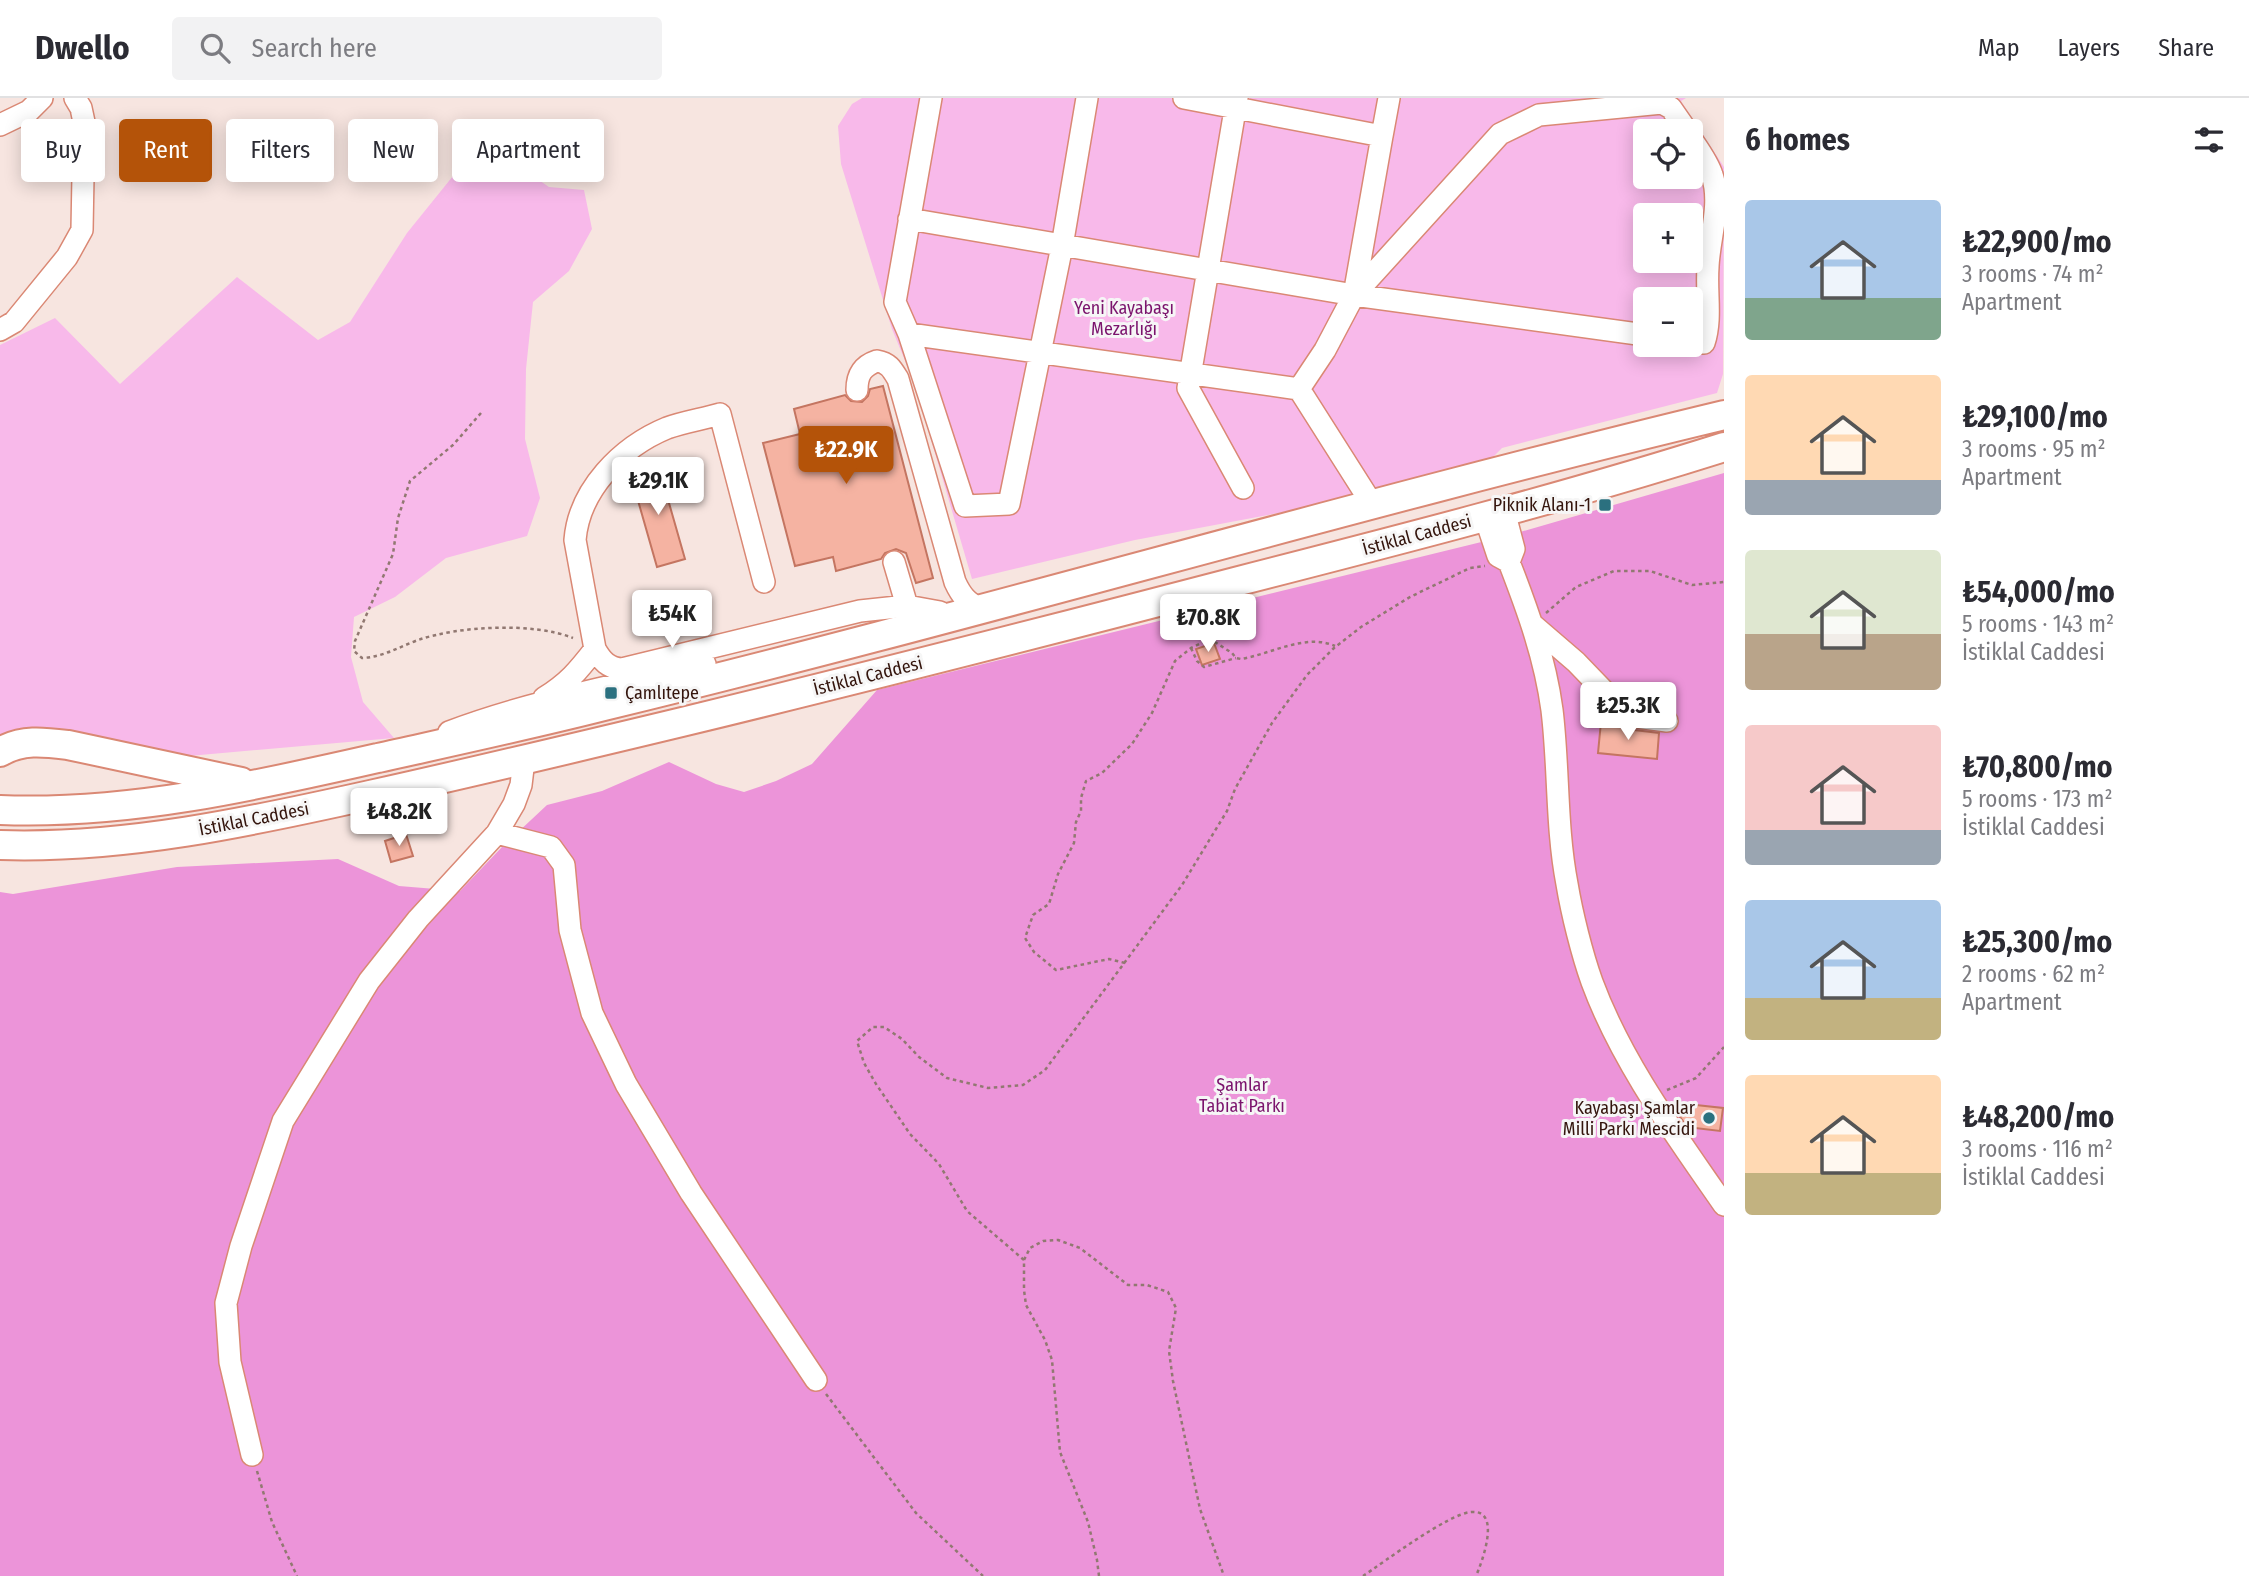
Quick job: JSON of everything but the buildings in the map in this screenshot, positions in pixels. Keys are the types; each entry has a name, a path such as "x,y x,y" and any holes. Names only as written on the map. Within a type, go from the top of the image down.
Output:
{"main road":[{"name":"İstiklal Caddesi","path":"0,810 93,807 183,798 548,720 770,666 1372,505 1724,415"},
{"name":"İstiklal Caddesi","path":"0,845 91,842 181,833 321,806 524,760 990,646 1618,481 1724,447"},
{"path":"0,752 14,744 40,742 254,784"}],"street":[{"path":"0,125 29,111 42,98"},
{"path":"0,330 14,322 67,257 82,230 84,122 81,107 75,98"},
{"path":"931,98 895,302 909,334 964,506 1009,504 1062,246 1087,98"},
{"path":"1184,98 1237,102 1382,136"},
{"path":"1354,295 1389,98"},
{"path":"1237,102 1188,388 1243,488"},
{"path":"1299,389 1325,350 1354,295 1500,134 1540,107 1662,103 1671,108 1679,119"},
{"path":"1703,158 1712,173 1715,188 1715,217 1707,276 1708,332 1703,343"},
{"path":"909,219 1354,295 1633,333"},
{"path":"909,334 1299,389 1372,505"},
{"path":"857,390 857,380 863,368 877,361 892,368 898,379 955,582 962,596 981,609"},
{"path":"764,582 720,414 667,429 637,446 608,468 593,487 576,527 575,540 595,649 605,664 614,668 622,669 860,611 907,606 940,611"},
{"path":"1494,514 1498,556 1509,562 1533,625 1543,662 1551,709 1567,884 1594,988 1650,1097 1724,1205"},
{"path":"894,562 907,606"},
{"path":"378,758 477,721 529,707 855,627 940,611 981,609"},
{"path":"1533,625 1576,662 1628,716 1667,721"},
{"path":"529,707 566,684 595,649"},
{"path":"252,1455 230,1362 226,1303 241,1246 282,1121 369,981 418,919 497,833 514,804 521,785 524,760"},
{"path":"497,833 551,847 564,865 570,930 592,1013 626,1084 691,1193 816,1380"}],"path":[{"path":"481,412 453,445 410,481 398,518 393,554 355,641 354,651 362,658 379,657 420,639 481,628 560,633 595,649"},
{"path":"1024,1260 967,1211 939,1164 910,1134 876,1084 864,1063 857,1041 873,1027 884,1027 947,1078 988,1088 1023,1085 1045,1070 1189,874 1227,811 1235,789 1272,723 1307,675 1361,627 1426,588 1470,568 1509,562"},
{"path":"1533,625 1576,587 1614,571 1650,571 1692,585 1724,582"},
{"path":"1125,963 1109,959 1056,970 1034,951 1025,938 1033,915 1049,904 1058,874 1072,848 1086,781 1102,772 1126,751 1152,713 1171,666 1191,648 1210,639 1236,658"},
{"path":"1191,648 1203,667 1236,658 1250,658 1301,643 1322,642 1336,647"},
{"path":"1650,1097 1696,1078 1724,1047"},
{"path":"1099,1576 1088,1522 1060,1452 1052,1360 1027,1304 1024,1290 1024,1260 1030,1248 1043,1241 1058,1240 1080,1248 1128,1285 1147,1285 1168,1292 1176,1308 1169,1351 1173,1381 1200,1508 1224,1576"},
{"path":"816,1380 916,1513 983,1576"},
{"path":"252,1455 272,1522 297,1576"},
{"path":"1363,1576 1439,1526 1468,1512 1478,1513 1486,1519 1488,1529 1476,1576"}],"green space":[{"name":"Yeni Kayabaşı Mezarlığı","path":"862,98 1686,98 1681,101 1693,119 1633,119 1633,189 1703,189 1703,135 1724,167 1723,374 1717,393 1502,448 1491,459 1294,510 1135,540 972,579 915,385 892,329 841,164 838,126 852,104"},
{"path":"452,177 452,182 542,182 549,187 584,190 592,229 569,271 533,302 526,369 525,439 540,498 527,536 446,558 395,597 354,617 351,657 363,702 394,738 189,756 0,737 0,345 55,318 120,384 237,277 318,340 350,322 407,233"},
{"name":"Şamlar Tabiat Parkı","path":"1724,473 1724,1576 0,1576 0,892 13,894 177,867 338,859 399,886 460,891 547,805 602,791 669,762 716,784 744,792 776,781 812,764 877,690 1510,535"}],"place":[{"name":"Piknik Alanı-1","path":"1605,505"},
{"name":"Çamlıtepe","path":"611,693"},
{"name":"Kayabaşı Şamlar Milli Parkı Mescidi","path":"1709,1118"}]}
